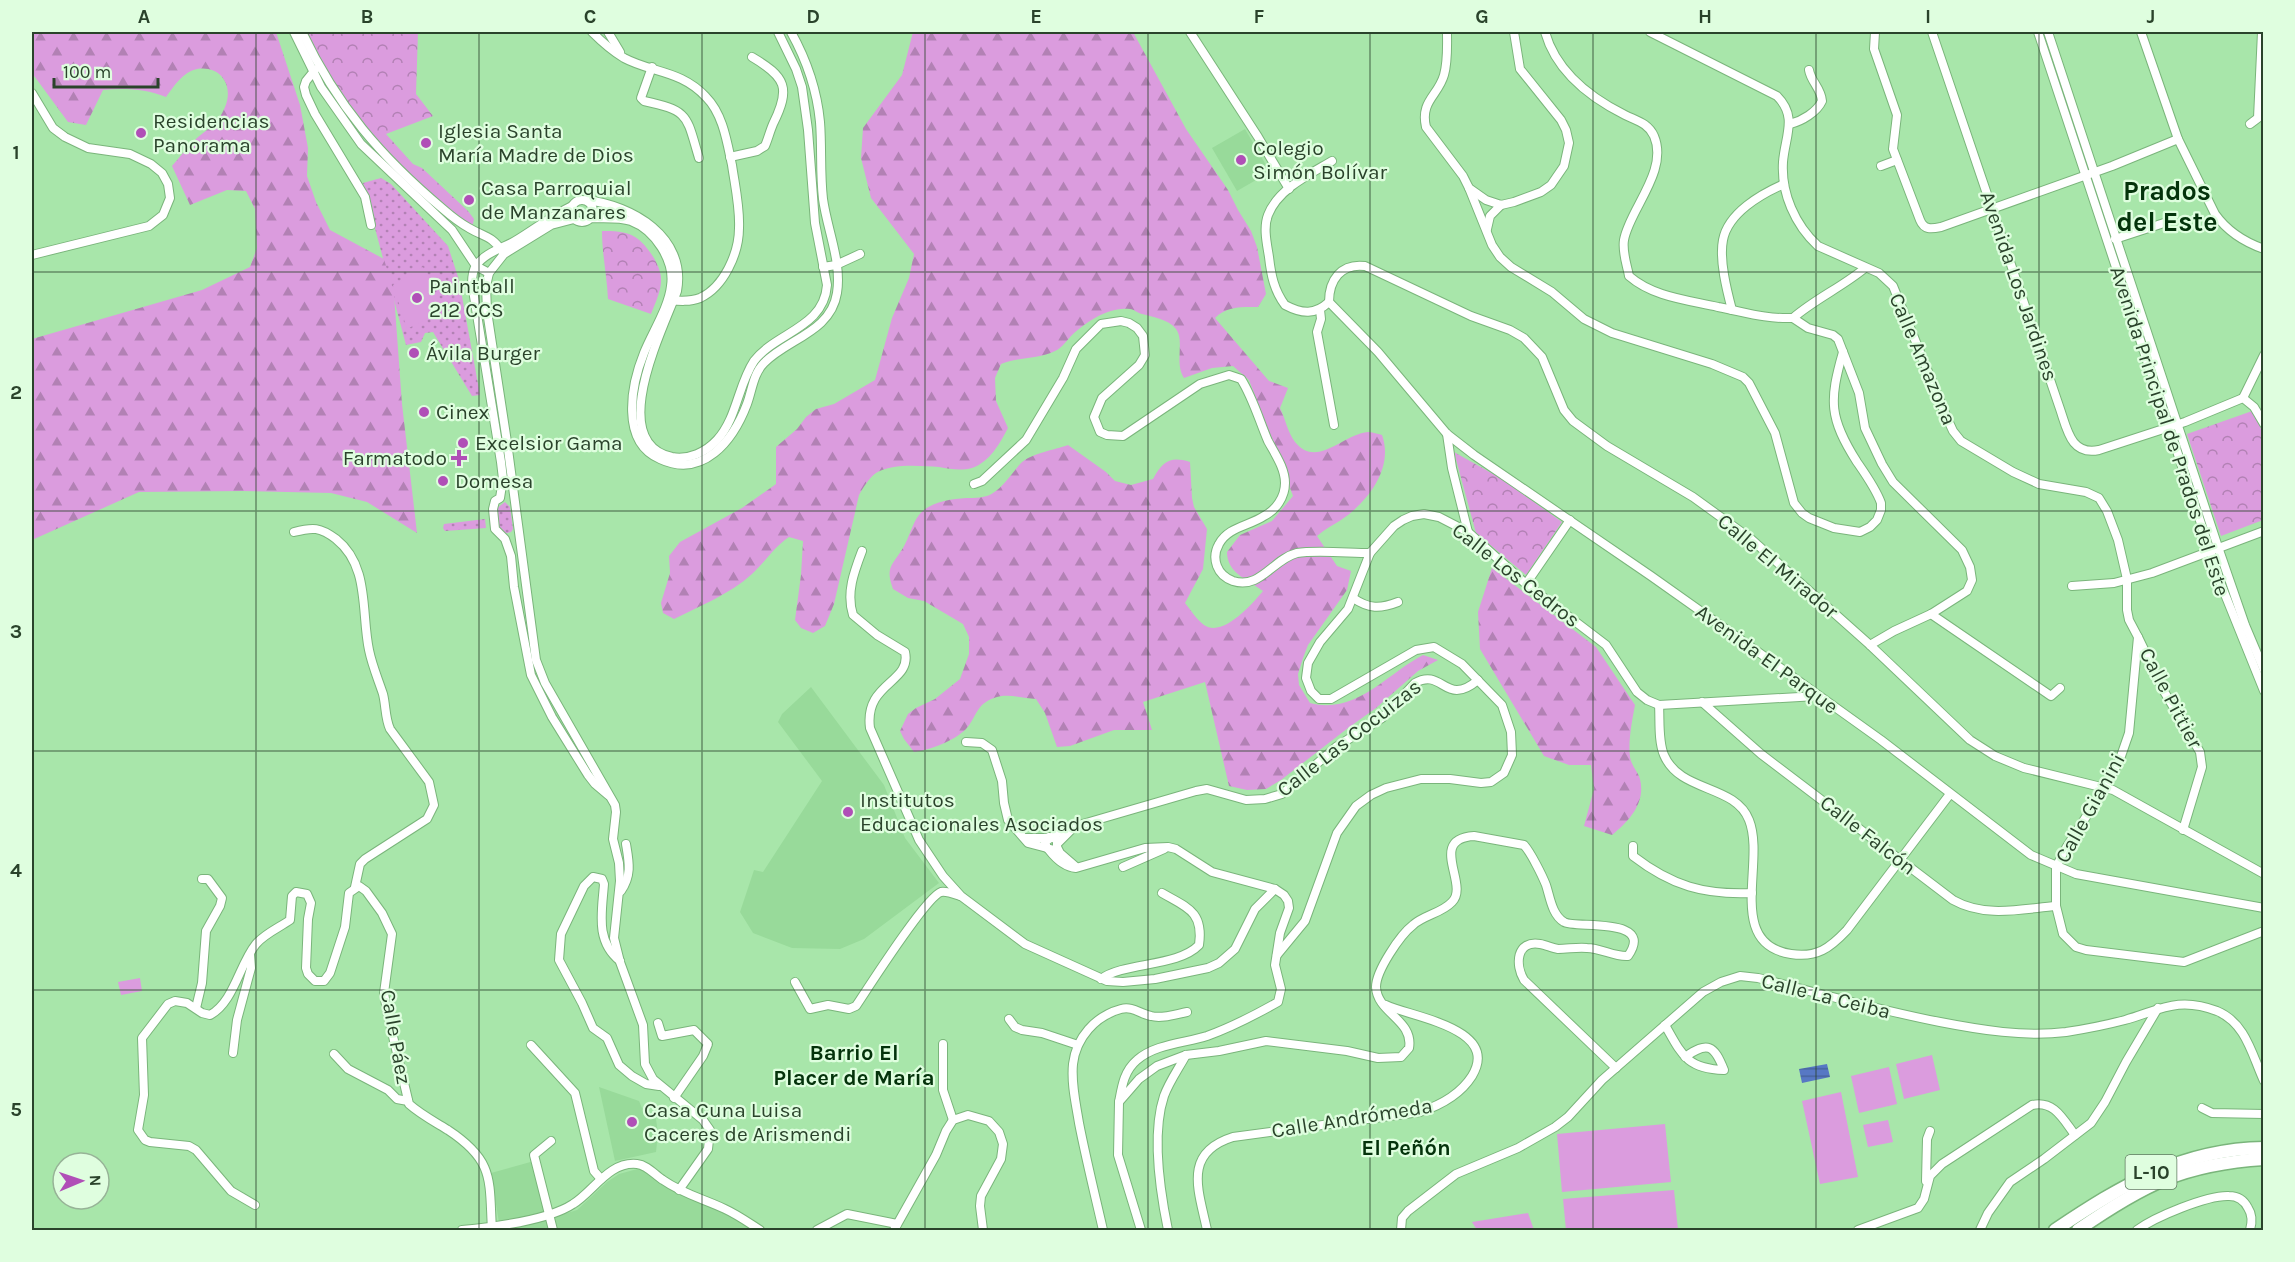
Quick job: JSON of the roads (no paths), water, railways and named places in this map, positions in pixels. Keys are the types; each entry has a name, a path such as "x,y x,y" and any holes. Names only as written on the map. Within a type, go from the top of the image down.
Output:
{"highway":[{"name":"L-10","path":"2055,1230 2119,1189 2150,1173 2201,1155 2262,1152"},
{"name":"L-10","path":"2078,1230 2147,1186 2162,1179 2262,1152"}],"street":[{"path":"294,32 316,69 350,115 388,158 447,213 468,227 493,239 502,251"},
{"path":"302,32 333,107 361,144 452,230 476,266 489,273"},
{"path":"592,32 603,43 624,57 677,75 706,96 721,122 739,209 738,239 734,255 723,276 706,294 688,301 670,300"},
{"path":"608,32 624,57"},
{"path":"500,498 501,462 472,284 476,266 551,225 574,219 583,222 590,218 631,221 654,238 667,259 672,284 670,300 645,379 639,413 643,435 648,442 664,454 679,458 700,453 718,439 734,412 755,361 820,309 826,295 815,223 808,130 802,87 778,32"},
{"path":"679,1190 708,1149 710,1130 703,1120 674,1098 648,1073 645,1064 643,1025 620,962 614,928 620,891 620,870 612,835 616,812 611,797 540,672 533,645 487,311 486,286 489,273 502,251 547,219 572,206 576,201 586,200 612,204 638,215 654,227 675,260 678,285 640,366 633,396 634,428 640,443 656,458 681,465 697,463 718,451 730,438 747,405 756,375 764,363 803,337 828,315 838,292 836,266 823,200 818,105 805,60 791,32"},
{"path":"1190,32 1289,189"},
{"path":"1447,32 1444,73 1426,105 1424,119 1426,127 1463,176 1494,249 1504,261 1552,292 1592,325 1712,364 1743,377 1754,391 1773,427 1798,509 1809,518 1834,528 1855,532 1874,524 1879,516 1881,503 1842,437 1833,414 1835,382 1843,352"},
{"path":"1487,231 1490,216 1501,205 1529,198 1551,185 1564,166 1569,143 1561,120 1520,69 1514,32"},
{"path":"1545,32 1550,49 1566,74 1625,115 1642,121 1655,137 1656,159 1651,179 1624,238 1623,250 1629,276 1650,289 1755,316 1792,318 1808,328 1833,335 1838,339 1858,393 1865,428 1882,464 1893,482 1962,550 1970,567 1972,580 1967,591 1931,614 1870,645"},
{"path":"1650,32 1777,96 1787,109 1790,124 1816,110 1822,101 1821,91 1809,74 1809,70"},
{"path":"1875,32 1874,50 1897,116 1893,140 1896,160 1922,226 1934,229 2090,174 2178,139"},
{"name":"Avenida Los Jardines","path":"1932,32 2070,436 2077,447 2087,452 2173,426"},
{"name":"Avenida Principal de Prados del Este","path":"2038,32 2090,174 2103,201 2173,426"},
{"name":"Avenida Principal de Prados del Este","path":"2048,32 2090,174 2214,548 2264,670"},
{"path":"2141,32 2178,139 2205,196 2222,224 2243,240 2264,249"},
{"path":"2250,124 2258,118 2262,32"},
{"path":"730,157 762,149 765,146 784,96 783,82 775,70 752,57"},
{"path":"652,67 641,98 644,101 677,110 685,116 699,158"},
{"path":"316,69 306,81 304,87 306,95 365,197 371,225"},
{"path":"32,93 53,128 65,137 88,148 130,154 157,168 168,184 170,198 163,215 149,226 32,255"},
{"name":"Calle Amazona","path":"1790,124 1783,162 1784,184 1795,216 1810,239 1826,250 1880,273 1899,295 1953,431 1961,441 2038,484 2086,492 2098,498 2107,511 2118,540 2127,579"},
{"path":"1881,166 1896,160"},
{"path":"1329,302 1320,310 1309,313 1285,305 1274,286 1266,225 1268,214 1278,199 1289,189 1332,161"},
{"path":"1732,310 1722,242 1725,233 1740,212 1751,202 1784,184"},
{"path":"1469,188 1486,200 1501,205"},
{"path":"586,200 593,210 590,218"},
{"path":"572,206 571,214 574,219"},
{"path":"2115,239 2164,223"},
{"path":"823,267 836,266 860,254"},
{"name":"Calle El Mirador","path":"1329,302 1329,291 1336,276 1349,267 1365,267 1524,338 1542,357 1564,410 1573,421 1607,446 1693,497 1751,539 1870,645 1949,721 1983,749 2024,768 2105,787 2264,874"},
{"path":"1792,318 1851,280 1865,268"},
{"name":"Avenida El Parque","path":"1329,302 1378,352 1447,434 1474,456 1728,630 1881,740 2031,855 2076,874 2264,908"},
{"path":"1320,310 1321,320 1317,332 1334,426"},
{"path":"974,484 982,482 1026,440 1063,378 1076,349 1101,324 1121,321 1137,328 1143,336 1144,354 1139,365 1102,398 1094,417 1100,432 1123,436 1200,384 1229,375 1241,379 1248,390 1280,463 1285,483 1280,502 1266,515 1222,538 1215,557 1217,568 1223,576 1240,583 1248,582 1261,577 1283,559 1295,554 1370,553"},
{"path":"2173,426 2243,398 2264,355"},
{"path":"2243,398 2254,407 2264,424"},
{"path":"1447,434 1452,468 1468,532"},
{"path":"514,497 511,500 500,498 495,501 493,509 495,529 507,543 511,556 514,587 531,675 552,717 588,775 611,797"},
{"name":"Calle Los Cedros","path":"1478,681 1462,664 1439,649 1428,647 1409,653 1339,696 1325,700 1314,696 1306,678 1308,663 1320,642 1347,609 1353,598 1370,553 1394,526 1412,516 1424,514 1439,517 1468,532 1526,584 1606,645 1637,692 1659,705"},
{"path":"1526,584 1570,520"},
{"path":"255,1204 231,1191 196,1150 189,1146 150,1142 145,1140 138,1130 144,1095 142,1038 168,1004 181,1001 210,1015 216,1012 257,943 290,920 293,908 292,896 296,892 307,894 311,903 306,968 315,981 324,981 333,965 347,920 350,893 355,887 360,864 427,819 434,805 429,782 386,721 383,694 369,649 361,582 349,550 322,530 311,527 294,532"},
{"path":"2072,586 2114,583 2152,573 2264,531"},
{"path":"502,535 513,536 518,532"},
{"name":"Avenida Principal de Prados del Este","path":"2214,548 2232,618 2264,691"},
{"path":"862,551 853,575 850,593 853,615 876,635 905,652 907,660 905,668 877,694 870,708 870,728 919,840 943,876 961,896 1025,944 1101,979 1113,982 1140,981 1214,965 1235,949 1255,909 1275,889"},
{"name":"Calle Gianini","path":"2127,579 2127,610 2129,620 2138,637 2129,733 2120,759 2105,787 2056,867 2056,906 2063,934 2076,947 2184,962 2194,960 2264,930"},
{"path":"1353,598 1366,607 1373,608 1398,602"},
{"path":"1931,614 2051,696 2060,688"},
{"name":"Calle Pittier","path":"2138,637 2165,693 2200,752 2202,767 2183,830"},
{"name":"Calle Las Cocuizas","path":"1048,838 1075,826 1185,793 1207,789 1238,799 1265,800 1275,797 1288,790 1336,747 1382,718 1421,679 1429,679 1458,692 1467,690 1478,681"},
{"path":"1277,955 1305,921 1337,833 1356,806 1371,795 1405,782 1437,778 1481,783 1491,782 1504,773 1512,755 1509,721 1502,705 1478,681"},
{"path":"1659,705 1817,696"},
{"name":"Calle Falcón","path":"1702,702 1761,754 1964,907 1996,911 2056,906"},
{"name":"Calle La Ceiba","path":"1659,705 1663,753 1670,766 1677,774 1734,801 1749,819 1753,845 1752,893 1755,926 1761,939 1780,951 1805,955 1818,954 1829,948 1847,930 1950,794"},
{"path":"966,742 982,743 988,745 992,750 1002,781 1006,815 1013,827 1031,844 1053,847"},
{"name":"Calle Las Cocuizas","path":"1053,847 1075,826"},
{"path":"1119,1102 1148,1071 1186,1055 1266,1041 1347,1051 1378,1058 1401,1057 1409,1048 1408,1034 1400,1021 1380,1002 1376,980 1384,964 1413,924 1450,905 1455,899 1456,883 1451,857 1456,841 1474,836 1519,844 1528,850 1546,884 1553,907 1561,921 1569,924 1590,923 1622,929 1630,933 1634,941 1633,950 1628,956 1621,957 1588,948 1557,949 1539,944 1524,948 1518,955 1517,964 1524,980 1616,1068"},
{"path":"1024,838 1048,838 1045,842 1053,847 1057,860 1076,868 1145,848 1168,847 1176,849 1212,872 1275,889 1288,901 1289,908 1280,933 1275,965 1281,989 1278,1002 1237,1024 1146,1053 1128,1071 1123,1082 1119,1102 1118,1155 1141,1230"},
{"path":"620,891 630,872 626,844"},
{"path":"1633,846 1633,856 1653,872 1673,882 1718,893 1752,893"},
{"path":"1123,867 1168,847"},
{"path":"620,962 613,956 603,939 601,928 604,884 602,879 593,878 584,886 561,934 559,960 582,1003 592,1028 607,1038 619,1065 638,1080 660,1086"},
{"path":"196,1008 202,983 206,931 222,898 212,882 202,879"},
{"name":"Calle Páez","path":"355,887 366,891 388,922 392,934 384,993 408,1101 413,1108 464,1143 485,1166 490,1182 492,1229"},
{"path":"795,982 810,1009 828,1005 849,1009 855,1006 898,941 937,895 947,892 961,896"},
{"path":"1101,979 1107,974 1141,967 1185,953 1199,945 1200,933 1196,918 1190,909 1162,893"},
{"path":"233,1053 237,1020 250,968 250,953"},
{"name":"Calle La Ceiba","path":"1401,1230 1402,1218 1408,1211 1456,1174 1543,1135 1568,1117 1602,1080 1703,992 1721,982 1740,976 1758,978 1895,1013 1968,1027 2028,1034 2067,1032 2127,1020 2171,1005 2195,1005 2228,1016 2241,1030 2264,1081"},
{"name":"Calle Andrómeda","path":"1207,1230 1197,1182 1199,1164 1202,1154 1221,1140 1420,1112 1438,1106 1469,1080 1474,1072 1476,1054 1473,1046 1462,1034 1456,1029 1433,1020 1394,1009 1380,1002"},
{"path":"1980,1230 1996,1201 2010,1182 2091,1123 2158,1008"},
{"path":"1102,1230 1076,1104 1073,1070 1078,1045 1089,1027 1103,1017 1121,1009 1134,1009 1151,1016 1187,1012"},
{"path":"1009,1019 1015,1027 1022,1030 1042,1033 1078,1045"},
{"path":"658,1023 662,1036 694,1030 708,1044 703,1056 674,1098"},
{"path":"1665,1025 1685,1057 1701,1069 1724,1070 1717,1053 1708,1048 1700,1047 1685,1057"},
{"path":"817,1230 847,1214 896,1227 953,1120 943,1090 943,1044"},
{"path":"531,1045 575,1093 594,1171 601,1179"},
{"path":"334,1054 348,1069 388,1090 398,1099 408,1101"},
{"path":"1167,1230 1158,1177 1160,1112 1165,1094 1186,1055"},
{"path":"1926,1185 1934,1171 1942,1164 2032,1105 2039,1103 2053,1106 2075,1135"},
{"path":"2202,1108 2212,1113 2264,1114"},
{"path":"953,1120 968,1115 984,1118 1001,1137 1003,1152 1001,1159 981,1196 983,1230"},
{"path":"1858,1230 1917,1208 1924,1199 1927,1140 1930,1131"},
{"path":"551,1141 534,1155 553,1230"},
{"path":"1926,1156 1942,1164"},
{"path":"462,1230 492,1229 550,1214 574,1204 601,1179 621,1166 636,1163 648,1168 679,1190 726,1209 760,1230"},
{"path":"2137,1230 2193,1204 2229,1196 2242,1200 2247,1205 2250,1211 2250,1230"}],"water":[{"path":"1827,1064 1830,1077 1802,1083 1799,1069"}],"place":[{"name":"Residencias Panorama","path":"141,133"},
{"name":"Iglesia Santa María Madre de Dios","path":"426,143"},
{"name":"Colegio Simón Bolívar","path":"1241,160"},
{"name":"Casa Parroquial de Manzanares","path":"469,200"},
{"name":"Paintball 212 CCS","path":"417,298"},
{"name":"Ávila Burger","path":"414,353"},
{"name":"Cinex","path":"424,412"},
{"name":"Excelsior Gama","path":"463,443"},
{"name":"Farmatodo","path":"459,458"},
{"name":"Domesa","path":"443,481"},
{"name":"Institutos Educacionales Asociados","path":"848,812"},
{"name":"Casa Cuna Luisa Caceres de Arismendi","path":"632,1122"}],"district":[{"name":"Prados del Este","path":"2167,206"},
{"name":"Barrio El Placer de María","path":"854,1066"},
{"name":"El Peñón","path":"1406,1148"}]}
